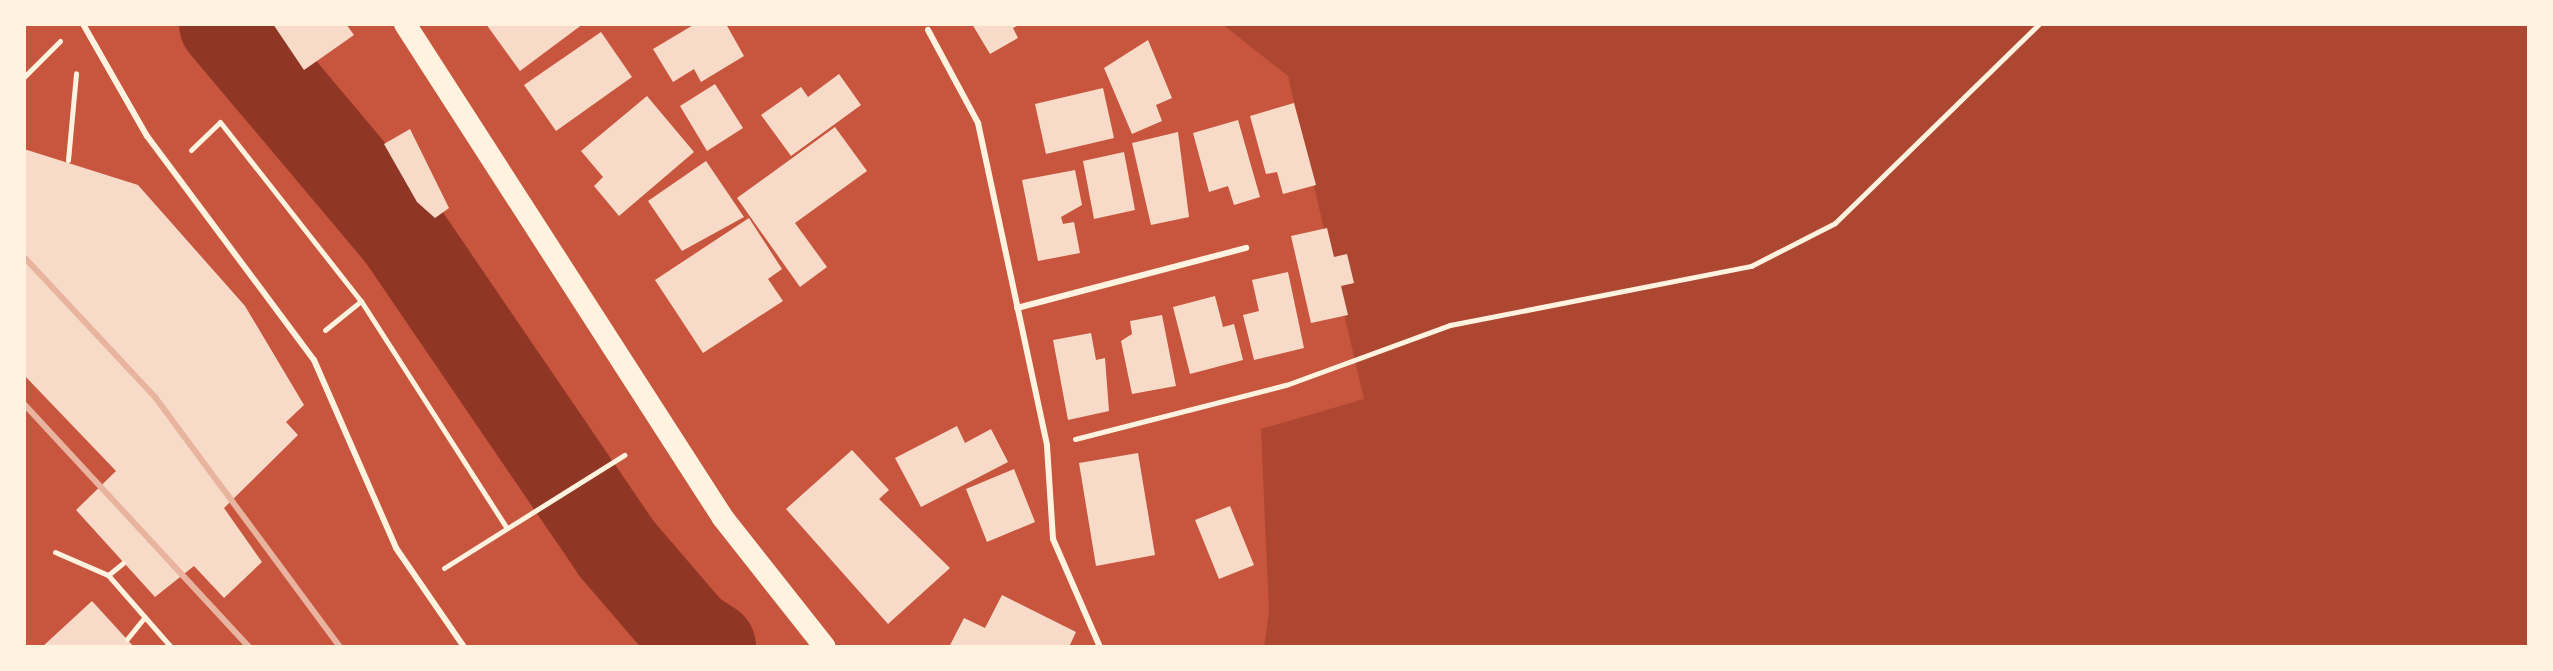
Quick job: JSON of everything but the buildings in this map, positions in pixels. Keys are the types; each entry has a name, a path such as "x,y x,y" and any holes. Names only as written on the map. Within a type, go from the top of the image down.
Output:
{"highway":[{"path":"405,24 723,518 825,647"}],"lane":[{"path":"83,24 172,168 305,345 396,548 423,581 464,647"},
{"path":"928,30 978,123 1047,446 1053,539 1100,647"},
{"path":"1017,308 1246,248"}],"path":[{"path":"1047,446 1286,385 1450,325 1751,266 1835,223 2039,24"},
{"path":"24,77 66,35"},
{"path":"68,160 78,54"},
{"path":"172,168 220,122 361,301 507,528"},
{"path":"305,345 361,301"},
{"path":"423,581 624,455"},
{"path":"55,552 108,575 171,647"},
{"path":"108,575 123,563"},
{"path":"127,639 145,617"}],"shaded area":[{"path":"1222,24 2529,24 2529,647 1264,647 1269,612 1261,429 1364,399 1288,76"}],"waterway":[{"path":"225,24 402,234 616,548 690,634 710,647"},
{"path":"690,634 693,647"}],"railway":[{"path":"24,257 155,397 340,647"},
{"path":"24,404 249,647"}]}
